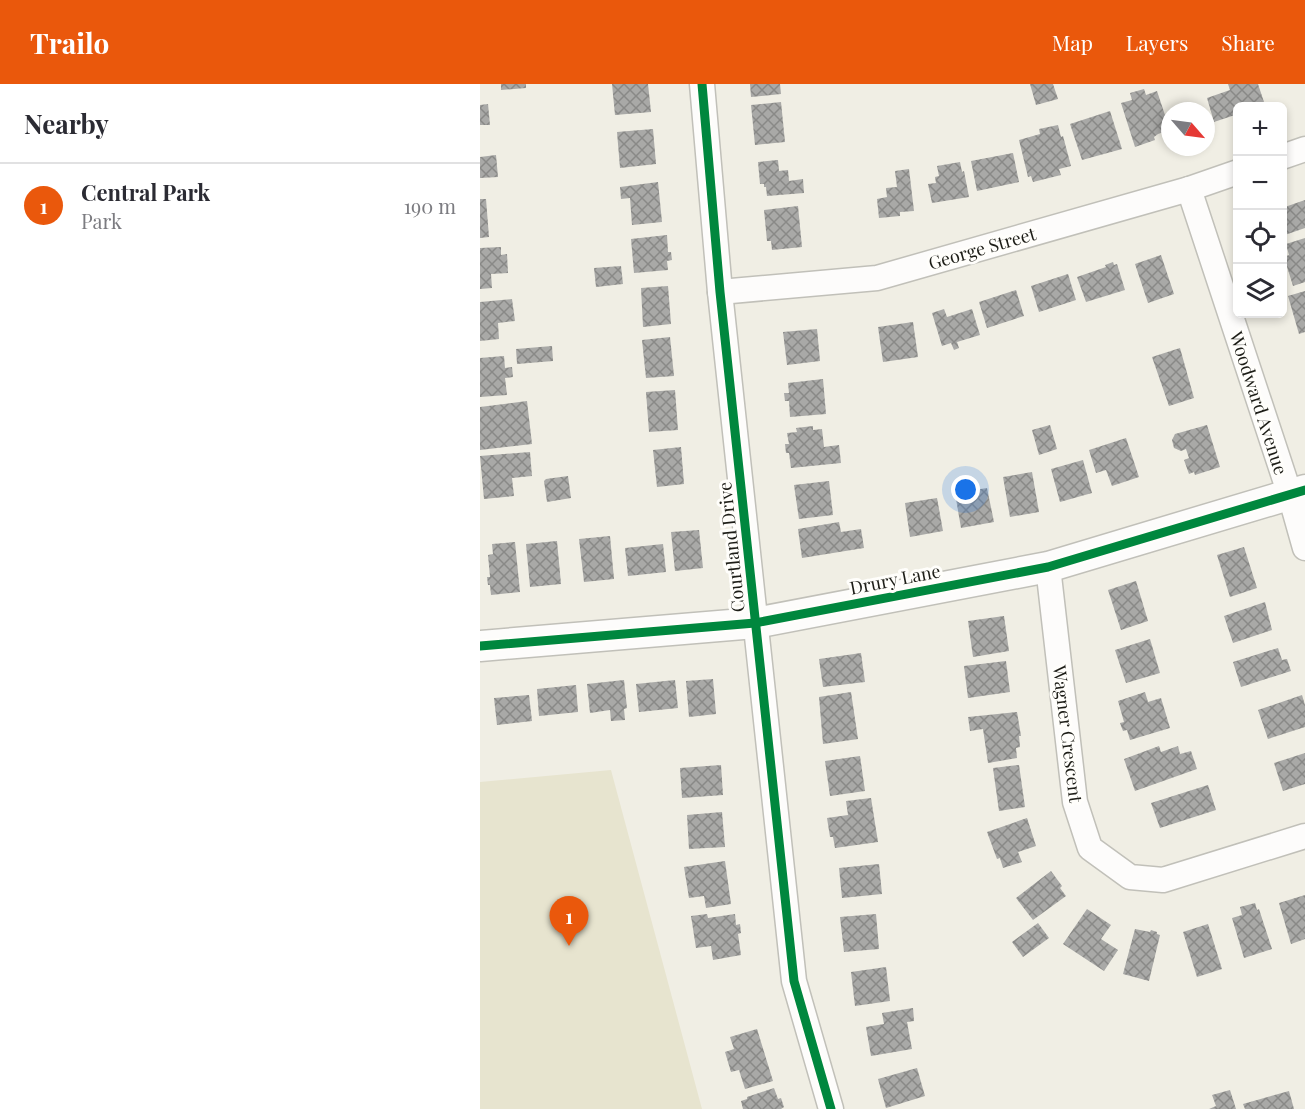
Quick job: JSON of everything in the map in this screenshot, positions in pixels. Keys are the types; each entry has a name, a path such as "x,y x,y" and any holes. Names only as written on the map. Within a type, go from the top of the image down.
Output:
{"street":[{"name":"Courtland Drive","path":"702,84 720,292 794,981 831,1109"},
{"path":"1285,156 1305,149"},
{"name":"George Street","path":"720,292 877,278 1189,189 1233,174"},
{"name":"Woodward Avenue","path":"1189,189 1297,493 1305,548"},
{"name":"Drury Lane","path":"480,646 755,623 1048,567 1297,493"},
{"name":"Wagner Crescent","path":"1048,567 1075,802 1090,848 1130,878 1163,880 1305,836"}],"shaded area":[{"path":"611,770 702,1109 480,1109 480,782"}],"building":[{"path":"501,84 526,84 526,88 501,90"},
{"path":"612,84 648,84 651,112 615,115"},
{"path":"750,84 780,84 781,94 751,97"},
{"path":"1030,84 1053,84 1058,99 1036,105"},
{"path":"1228,84 1258,84 1264,102 1233,102 1233,116 1215,122 1215,102 1208,102 1207,98 1230,90"},
{"path":"1144,89 1146,95 1157,91 1161,103 1161,133 1154,137 1155,140 1135,147 1121,103 1132,100 1130,93"},
{"path":"781,102 785,142 755,145 751,105"},
{"path":"488,104 490,125 480,125 480,105"},
{"path":"1110,111 1122,149 1082,160 1070,124"},
{"path":"1058,125 1071,166 1059,169 1061,175 1033,182 1031,176 1028,177 1019,140 1040,134 1039,129"},
{"path":"653,129 656,164 620,168 617,132"},
{"path":"1013,153 1019,182 977,191 971,161"},
{"path":"496,155 498,177 480,178 480,157"},
{"path":"778,160 779,171 788,170 789,181 803,179 804,193 767,196 766,187 760,184 758,162"},
{"path":"960,162 969,197 932,203 928,184 936,183 935,177 939,176 937,166"},
{"path":"909,169 914,211 900,212 900,216 879,218 877,199 887,197 886,188 897,187 895,171"},
{"path":"658,182 662,222 632,225 630,198 621,199 620,187"},
{"path":"480,199 486,199 489,237 480,238"},
{"path":"1305,200 1305,228 1287,234 1287,206"},
{"path":"798,206 802,247 772,250 771,241 767,241 764,210"},
{"path":"667,235 668,252 671,252 672,260 667,261 668,270 634,273 631,239"},
{"path":"1305,238 1305,282 1293,286 1287,267 1287,256 1289,255 1287,244"},
{"path":"501,247 501,255 507,254 508,273 491,274 492,288 480,289 480,248"},
{"path":"1161,255 1174,294 1148,303 1135,264"},
{"path":"1113,262 1114,265 1117,264 1125,290 1086,302 1077,277 1106,267 1105,265"},
{"path":"621,266 623,284 596,287 594,268"},
{"path":"1068,274 1076,300 1039,312 1031,286"},
{"path":"668,286 671,324 643,327 641,288"},
{"path":"1016,290 1024,316 987,328 979,302"},
{"path":"1305,291 1305,332 1299,334 1288,296"},
{"path":"512,299 515,321 498,323 499,339 480,341 480,302"},
{"path":"944,309 947,317 972,309 980,335 957,342 959,348 954,350 951,343 942,346 932,313"},
{"path":"913,322 918,357 883,362 878,327"},
{"path":"817,329 820,361 787,365 783,332"},
{"path":"670,337 674,376 646,378 642,340"},
{"path":"552,346 553,361 517,364 516,349"},
{"path":"1180,348 1194,398 1169,406 1152,357"},
{"path":"504,356 505,368 512,367 513,377 505,378 507,395 480,397 480,358"},
{"path":"823,379 826,414 790,417 789,401 785,401 784,393 789,393 788,383"},
{"path":"675,390 678,430 649,432 646,392"},
{"path":"527,401 532,444 480,450 480,407"},
{"path":"1050,425 1057,449 1039,455 1032,430"},
{"path":"1207,425 1220,467 1195,475 1194,472 1189,474 1184,460 1189,458 1186,449 1181,451 1174,448 1172,440 1175,434"},
{"path":"813,426 813,430 822,429 824,447 839,445 841,463 791,468 789,453 786,453 785,444 789,444 787,433 797,432 796,428"},
{"path":"1126,438 1139,477 1112,486 1106,470 1096,473 1089,450"},
{"path":"681,447 684,484 657,487 653,450"},
{"path":"530,452 532,476 512,478 514,496 484,499 480,456"},
{"path":"1083,460 1092,493 1060,502 1051,469"},
{"path":"1032,472 1039,512 1010,517 1003,477"},
{"path":"568,476 571,498 547,502 544,481"},
{"path":"829,481 833,515 799,519 794,485"},
{"path":"987,488 994,522 961,528 955,493"},
{"path":"937,498 943,531 910,537 905,503"},
{"path":"839,522 841,532 861,529 864,548 802,558 798,529"},
{"path":"699,530 703,568 675,571 671,532"},
{"path":"610,536 614,579 584,582 579,539"},
{"path":"557,541 561,584 530,587 526,544"},
{"path":"515,542 520,592 491,595 487,577 490,577 488,555 493,554 492,544"},
{"path":"663,544 666,572 628,576 625,548"},
{"path":"1244,547 1257,588 1230,597 1217,555"},
{"path":"1136,581 1148,621 1121,630 1108,590"},
{"path":"1265,602 1272,630 1233,643 1224,616"},
{"path":"1004,616 1009,651 973,657 968,621"},
{"path":"1150,639 1160,673 1126,683 1115,650"},
{"path":"1278,648 1282,660 1287,659 1291,671 1241,687 1233,662"},
{"path":"861,653 865,682 823,687 819,659"},
{"path":"1006,661 1010,692 968,698 964,666"},
{"path":"713,679 716,714 689,717 686,681"},
{"path":"624,680 627,708 624,709 625,720 611,721 610,710 590,713 587,684"},
{"path":"675,680 678,708 639,712 636,684"},
{"path":"576,685 578,712 539,716 537,689"},
{"path":"851,692 858,739 823,744 819,697"},
{"path":"1145,692 1148,702 1161,698 1170,728 1130,740 1127,730 1123,731 1120,723 1124,722 1118,701"},
{"path":"529,695 532,721 497,725 494,698"},
{"path":"1302,695 1305,705 1305,727 1268,739 1258,710"},
{"path":"1017,712 1021,736 1019,736 1020,747 1016,748 1017,758 988,763 983,729 970,731 968,717"},
{"path":"1159,746 1161,752 1178,746 1180,754 1191,751 1197,769 1135,791 1124,759"},
{"path":"1305,753 1305,784 1283,791 1274,763"},
{"path":"860,756 865,791 830,796 825,761"},
{"path":"721,765 723,795 682,798 680,768"},
{"path":"1019,765 1025,807 999,811 993,768"},
{"path":"1208,785 1216,810 1160,828 1151,803"},
{"path":"871,798 878,842 835,848 833,837 830,837 827,818 848,815 846,801"},
{"path":"722,812 725,847 689,849 687,815"},
{"path":"1027,818 1036,846 1018,852 1022,862 1003,868 1000,858 997,859 987,832"},
{"path":"725,861 731,904 706,908 704,896 689,898 684,867"},
{"path":"879,864 882,894 842,898 839,868"},
{"path":"1051,871 1066,896 1033,920 1016,898"},
{"path":"1305,895 1305,939 1291,944 1279,903"},
{"path":"1255,903 1272,949 1244,958 1232,918 1242,915 1240,907"},
{"path":"1087,909 1111,925 1101,939 1118,950 1104,971 1063,944"},
{"path":"707,914 708,918 735,914 736,925 740,924 741,933 738,934 741,955 713,960 711,946 696,948 691,916"},
{"path":"876,914 879,949 844,952 840,917"},
{"path":"1038,923 1049,938 1023,957 1012,942"},
{"path":"1208,924 1222,969 1197,977 1183,932"},
{"path":"1135,929 1150,932 1151,930 1160,935 1149,981 1123,974"},
{"path":"886,967 890,1001 855,1006 851,972"},
{"path":"913,1008 914,1021 907,1022 912,1049 871,1056 866,1027 884,1024 882,1013"},
{"path":"757,1029 773,1081 745,1089 739,1070 731,1072 725,1052 734,1049 730,1037"},
{"path":"917,1068 925,1096 886,1108 878,1079"},
{"path":"774,1088 784,1107 781,1109 743,1109 741,1101"},
{"path":"1230,1090 1236,1109 1209,1109 1216,1106 1212,1095"},
{"path":"1289,1091 1294,1109 1245,1109 1243,1104"}],"cycle path":[{"path":"702,84 720,292 794,981 831,1109"},
{"path":"480,646 755,623 1048,567 1305,490"}],"place":[{"name":"Central Park","path":"569,946"}]}
